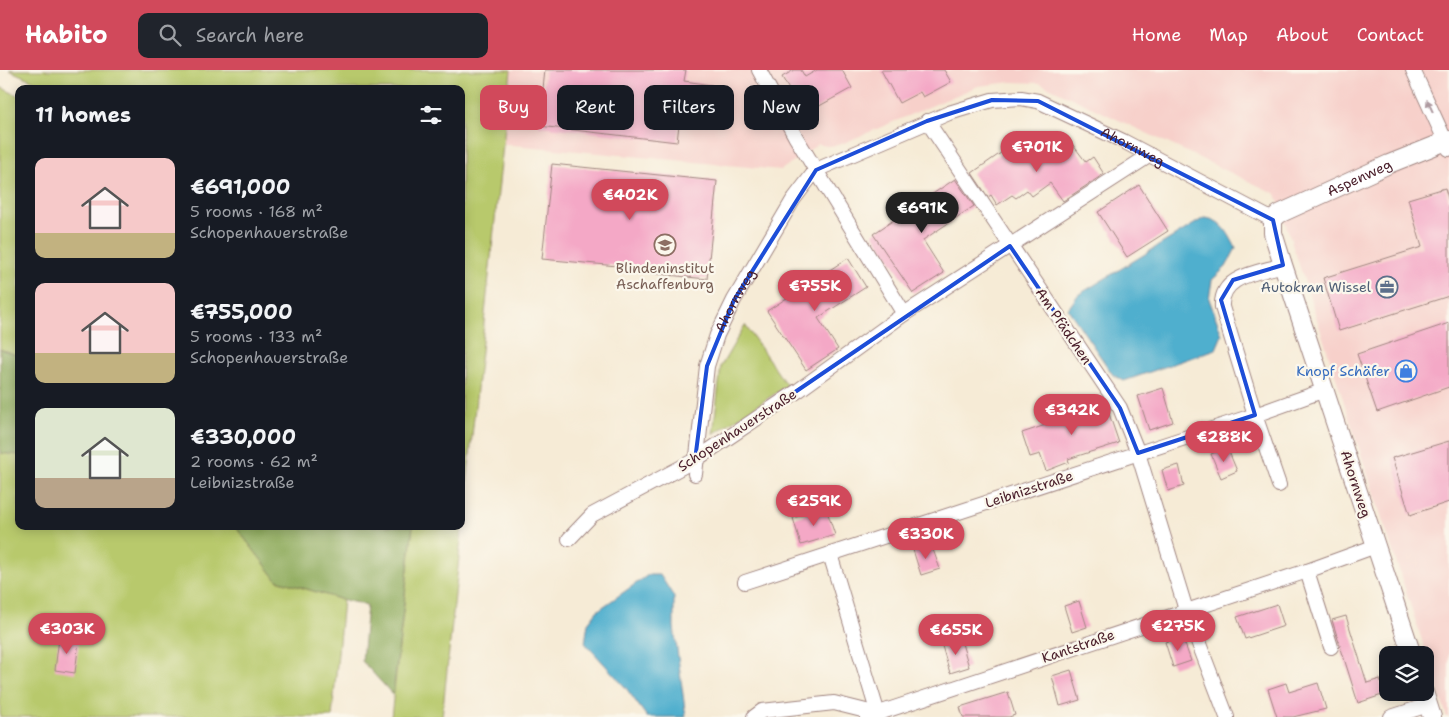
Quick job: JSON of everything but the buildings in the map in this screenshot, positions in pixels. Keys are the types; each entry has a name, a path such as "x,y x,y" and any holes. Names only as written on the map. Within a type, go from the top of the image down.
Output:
{"street":[{"path":"759,70 795,136 904,314"},
{"path":"1413,70 1448,144"},
{"name":"Ahornweg","path":"695,467 707,366 718,335 734,300 793,200 816,170 927,121 992,100 1021,98 1038,102 1150,155 1273,220 1273,233 1282,265 1409,646"},
{"name":"Am Pfädchen","path":"927,121 1120,408 1138,453 1186,610 1227,717"},
{"name":"Aspenweg","path":"1273,220 1279,214 1394,162 1448,144"},
{"name":"Schopenhauerstraße","path":"569,539 592,514 695,467 904,314 1150,155"},
{"path":"1279,485 1255,415 1221,300 1224,290 1233,280 1282,265"},
{"name":"Leibnizstraße","path":"745,582 1255,415 1325,390"},
{"name":"Kantstraße","path":"872,716 1376,546"},
{"path":"830,554 872,716"},
{"path":"1306,571 1331,647"},
{"path":"754,717 762,710 834,703 872,716"},
{"path":"1391,717 1428,705"}],"highlighted area":[{"path":"992,100 1038,101 1273,220 1283,265 1233,280 1221,300 1255,415 1138,453 1120,408 1010,246 695,460 707,366 734,300 816,170 927,121"}],"shaded area":[{"path":"511,70 1449,70 1449,717 1447,717 1434,677 1434,646 1424,646 1276,194 1040,83 1012,82 978,86 839,145 826,146 818,144 781,170 502,144 504,130 547,130 547,85 509,85"}],"green space":[{"path":"9,70 511,70 509,85 480,85 480,130 505,130 465,501 465,85 43,85"},
{"path":"0,87 15,94 15,355 0,349"},
{"path":"745,325 787,386 713,434 721,366"},
{"path":"0,349 15,355 15,455 0,453"},
{"path":"0,453 15,455 15,530 238,530 277,580 343,600 332,717 0,717"},
{"path":"238,530 413,530 393,695 362,661 367,605 343,600 277,580"},
{"path":"413,530 462,530 442,717 391,717"}],"water":[{"path":"1204,218 1220,224 1236,248 1226,267 1212,280 1209,299 1222,335 1216,349 1124,381 1113,375 1068,309 1078,295"},
{"path":"648,575 660,575 674,597 674,627 686,717 647,717 626,688 585,643 588,623 597,611"}],"place":[{"name":"Blindeninstitut Aschaffenburg","path":"665,245"},
{"name":"Autokran Wissel","path":"1387,287"},
{"name":"Knopf Schäfer","path":"1406,371"}]}
